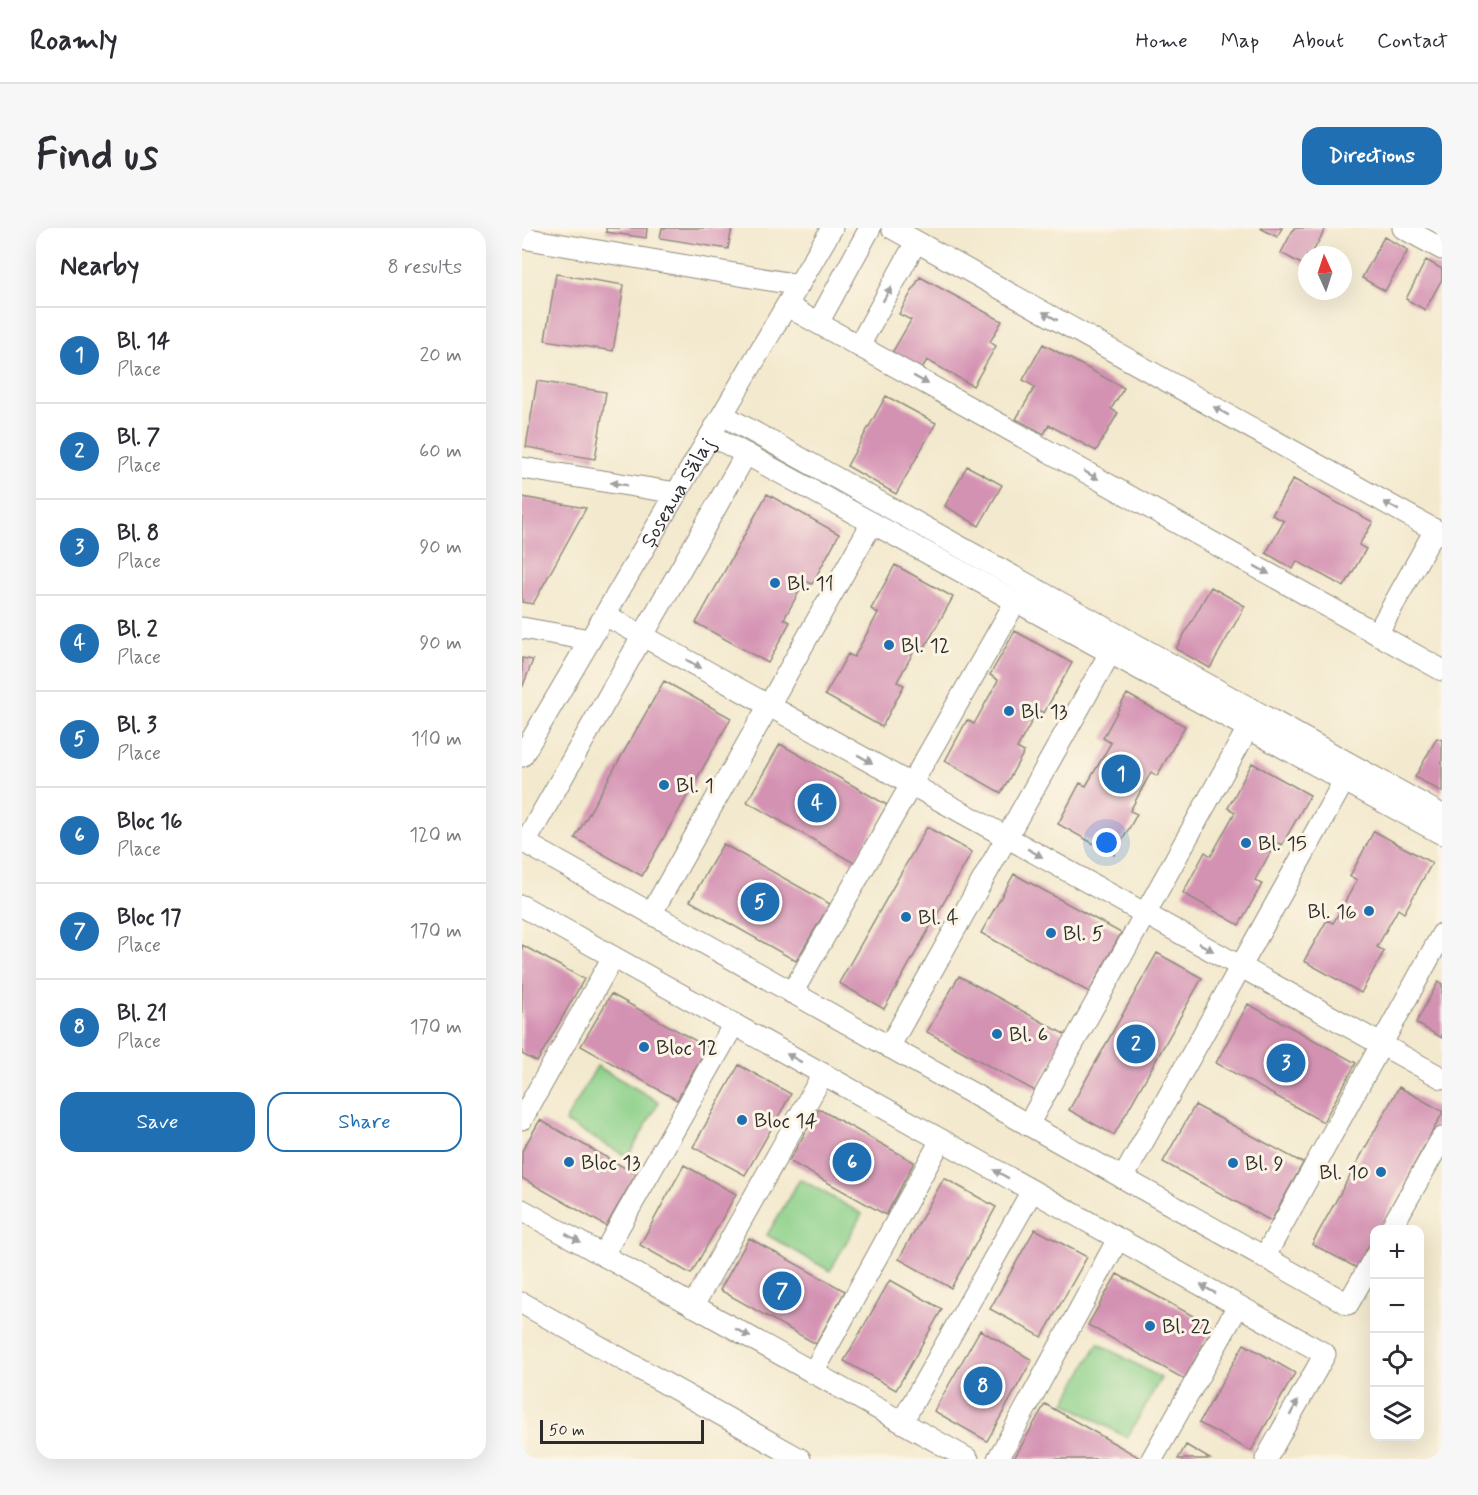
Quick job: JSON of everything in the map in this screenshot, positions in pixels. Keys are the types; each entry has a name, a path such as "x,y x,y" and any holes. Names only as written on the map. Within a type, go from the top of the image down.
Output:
{"street":[{"name":"Șoseaua Sălaj","path":"522,756 529,730 590,640 832,228"},
{"path":"818,323 870,228"},
{"path":"892,228 1438,532 1377,634"},
{"path":"1403,228 1442,249"},
{"path":"522,238 799,285"},
{"path":"859,346 916,242"},
{"path":"787,306 1442,670"},
{"path":"723,415 1442,814"},
{"path":"711,435 1442,834"},
{"path":"746,454 523,842 1348,1304 1370,1265"},
{"path":"522,468 676,493"},
{"path":"651,914 872,523"},
{"path":"792,993 1016,601"},
{"path":"605,615 1442,1078"},
{"path":"522,628 590,640"},
{"path":"889,1047 1110,653"},
{"path":"1028,1125 1248,728"},
{"path":"1123,1178 1344,781"},
{"path":"522,906 1325,1354 1266,1459"},
{"path":"1264,1258 1442,934"},
{"path":"522,1119 613,957"},
{"path":"603,1254 734,1024"},
{"path":"693,1306 823,1074"},
{"path":"1393,1225 1442,1138"},
{"path":"813,1372 941,1140"},
{"path":"902,1422 1032,1191"},
{"path":"522,1209 968,1459"},
{"path":"998,1459 1118,1239"},
{"path":"522,1302 800,1459"},
{"path":"1152,1459 1238,1306"}],"green space":[{"path":"597,1066 659,1102 628,1157 565,1122"},
{"path":"800,1179 862,1214 830,1271 767,1235"},
{"path":"1098,1343 1161,1378 1127,1438 1065,1403"}],"building":[{"path":"606,228 647,228 646,238 606,232"},
{"path":"662,228 732,228 728,249 660,238"},
{"path":"1260,228 1282,228 1277,237"},
{"path":"1294,228 1326,228 1316,246 1298,246 1298,262 1281,253"},
{"path":"1384,237 1408,250 1385,291 1362,278"},
{"path":"1426,260 1442,269 1442,279 1425,310 1406,299"},
{"path":"556,274 624,285 613,351 545,340"},
{"path":"920,277 1002,321 990,342 996,346 973,386 927,360 921,370 892,353 911,320 899,314"},
{"path":"1043,344 1124,388 1111,409 1118,413 1096,451 1049,425 1044,434 1016,419 1035,387 1023,380"},
{"path":"537,381 606,392 595,459 526,447"},
{"path":"886,396 936,423 896,494 847,466"},
{"path":"967,466 1002,485 979,526 945,506"},
{"path":"1293,479 1373,522 1359,545 1366,549 1344,587 1297,561 1293,569 1266,553 1284,521 1272,515"},
{"name":"Bl. 11","path":"767,494 839,534 812,584 805,581 784,619 790,622 768,663 696,623"},
{"path":"522,497 586,508 533,604 522,602"},
{"name":"Bl. 12","path":"895,565 953,597 925,647 918,644 897,682 904,685 882,727 825,695 848,654 854,657 878,613 871,609"},
{"path":"1211,587 1245,606 1210,668 1176,649"},
{"name":"Bl. 13","path":"1015,631 1072,663 1044,713 1038,710 1017,748 1024,752 1001,793 945,761 967,720 974,724 998,680 990,675"},
{"path":"522,658 533,660 522,688"},
{"name":"Bl. 1","path":"664,681 731,718 642,876 575,838"},
{"path":"1127,694 1185,726 1157,776 1151,772 1130,811 1137,814 1114,855 1058,824 1080,783 1086,786 1111,743 1103,738"},
{"path":"1437,738 1442,740 1442,792 1415,777"},
{"path":"780,744 887,805 854,863 747,802"},
{"name":"Bl. 15","path":"1252,763 1310,795 1282,845 1276,842 1255,880 1262,884 1239,925 1183,893 1205,852 1211,856 1235,812 1228,808"},
{"name":"Bl. 4","path":"927,827 972,852 884,1009 839,983"},
{"name":"Bl. 16","path":"1374,831 1432,863 1404,913 1398,909 1377,947 1384,951 1361,993 1304,961 1327,920 1333,923 1357,880 1350,876"},
{"path":"723,844 830,904 796,961 690,901"},
{"name":"Bl. 5","path":"1014,874 1121,933 1089,992 981,933"},
{"path":"522,945 584,979 537,1062 522,1054"},
{"path":"1157,953 1202,978 1114,1135 1069,1110"},
{"name":"Bl. 6","path":"959,976 1066,1035 1035,1091 927,1032"},
{"path":"1438,982 1442,984 1442,1038 1416,1023"},
{"name":"Bloc 12","path":"611,994 707,1047 677,1100 581,1046"},
{"path":"1248,1004 1356,1063 1323,1122 1216,1063"},
{"name":"Bloc 14","path":"739,1065 791,1094 745,1175 693,1147"},
{"name":"Bl. 10","path":"1399,1087 1442,1111 1381,1225 1370,1225 1370,1244 1357,1268 1312,1244"},
{"name":"Bl. 9","path":"1195,1105 1303,1163 1271,1221 1163,1162"},
{"path":"819,1109 914,1162 886,1215 789,1161"},
{"name":"Bloc 13","path":"540,1120 636,1174 606,1226 522,1178 522,1151"},
{"path":"684,1165 736,1194 691,1274 640,1245"},
{"path":"944,1178 996,1207 951,1288 899,1259"},
{"path":"1035,1229 1087,1257 1042,1337 990,1309"},
{"path":"749,1238 845,1291 816,1344 720,1290"},
{"name":"Bl. 22","path":"1117,1274 1213,1327 1184,1379 1088,1325"},
{"path":"890,1280 942,1309 896,1390 844,1361"},
{"path":"980,1330 1032,1360 987,1441 934,1411"},
{"path":"1244,1344 1295,1373 1251,1451 1199,1423"},
{"path":"1045,1404 1142,1459 1019,1459 1015,1457"},
{"path":"1186,1445 1210,1459 1178,1459"}],"place":[{"name":"Bl. 11","path":"775,583"},
{"name":"Bl. 12","path":"889,645"},
{"name":"Bl. 13","path":"1009,711"},
{"name":"Bl. 14","path":"1121,774"},
{"name":"Bl. 1","path":"664,785"},
{"name":"Bl. 2","path":"817,803"},
{"name":"Bl. 15","path":"1246,843"},
{"name":"Bl. 3","path":"760,902"},
{"name":"Bl. 16","path":"1369,911"},
{"name":"Bl. 4","path":"906,917"},
{"name":"Bl. 5","path":"1051,933"},
{"name":"Bl. 6","path":"997,1034"},
{"name":"Bl. 7","path":"1136,1044"},
{"name":"Bloc 12","path":"644,1047"},
{"name":"Bl. 8","path":"1286,1063"},
{"name":"Bloc 14","path":"742,1120"},
{"name":"Bloc 13","path":"569,1162"},
{"name":"Bloc 16","path":"852,1162"},
{"name":"Bl. 9","path":"1233,1163"},
{"name":"Bl. 10","path":"1381,1172"},
{"name":"Bloc 17","path":"782,1291"},
{"name":"Bl. 22","path":"1150,1326"},
{"name":"Bl. 21","path":"983,1386"}]}
